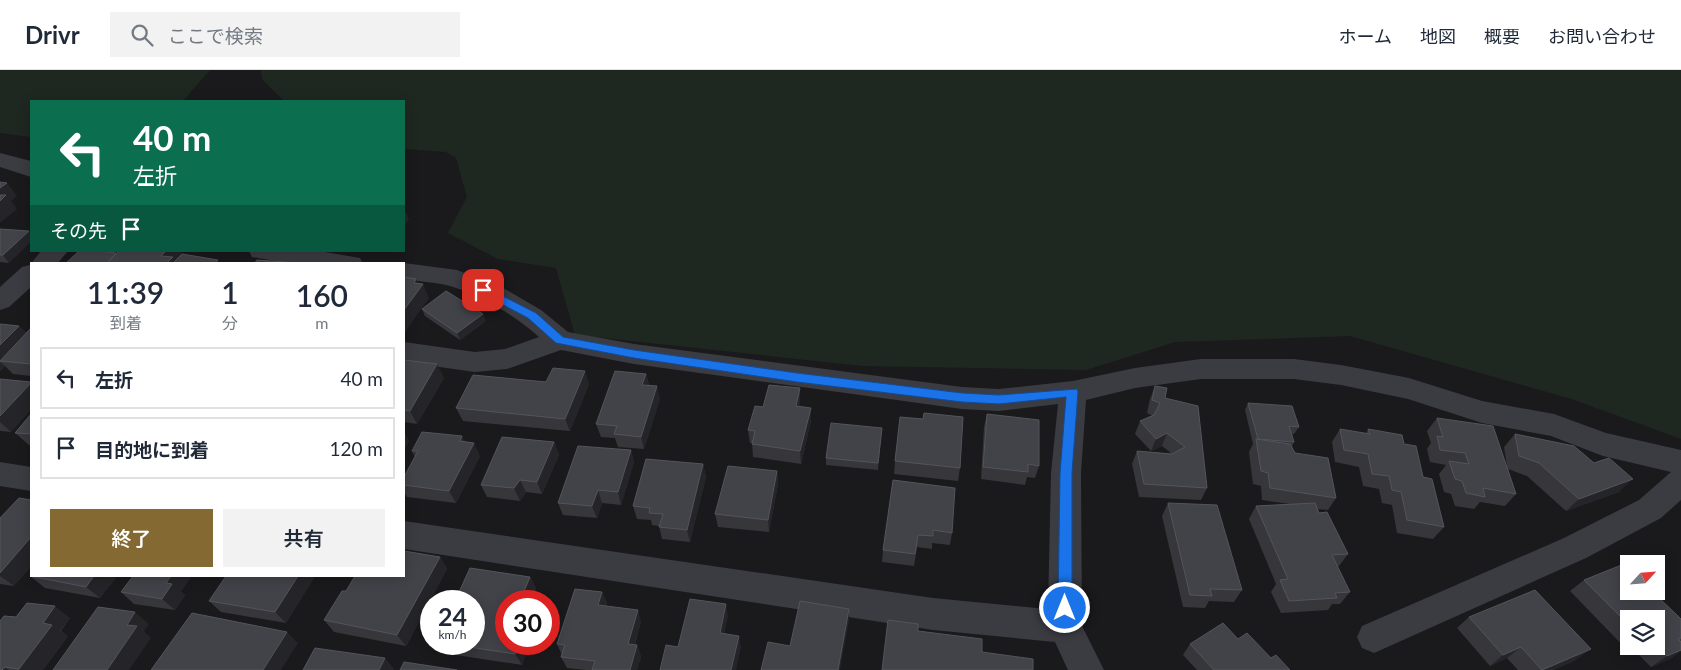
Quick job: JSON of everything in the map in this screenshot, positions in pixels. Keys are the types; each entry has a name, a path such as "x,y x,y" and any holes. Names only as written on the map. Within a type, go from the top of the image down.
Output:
{"street":[{"path":"0,160 25,166 30,169"},
{"path":"44,262 55,252"},
{"path":"268,252 337,262"},
{"path":"405,271 457,279 496,295 532,316 560,340 634,354 962,398 999,400 1073,392 1135,378 1201,370 1294,369 1341,375 1408,389 1482,412 1554,425 1603,444 1681,462"},
{"path":"10,296 30,274"},
{"path":"405,352 475,362 507,359 560,340"},
{"path":"1073,392 1066,473 1065,627 1086,670"},
{"path":"0,474 30,479"},
{"path":"1374,636 1575,548 1650,509 1681,481"},
{"path":"405,535 923,612 1065,627"}],"shaded area":[{"path":"0,70 210,70 184,100 30,100 30,137 0,133"},
{"path":"261,70 1681,70 1681,439 1572,399 1350,336 1175,342 1086,370 863,366 575,335 556,268 498,259 448,233 467,197 456,158 446,152 405,149 405,100 283,100 262,79"}],"building":[{"path":"0,182 7,183 0,188"},
{"path":"0,195 6,195 0,201"},
{"path":"0,229 29,231 3,255 0,255"},
{"path":"78,252 116,253 108,262 67,262"},
{"path":"118,252 165,252 161,256 173,257 168,262 108,262"},
{"path":"182,254 218,260 216,262 174,262"},
{"path":"257,260 285,262 256,262"},
{"path":"405,277 416,279 414,283 423,284 405,309"},
{"path":"446,291 483,314 457,333 422,309"},
{"path":"0,324 19,326 0,345"},
{"path":"30,329 30,364 0,361"},
{"path":"405,360 437,364 410,411 405,410"},
{"path":"553,368 585,371 565,419 456,408 473,375 546,382"},
{"path":"615,371 646,374 642,385 657,386 641,437 614,434 617,426 596,424"},
{"path":"0,379 30,382 30,384 0,416"},
{"path":"769,385 800,388 796,406 811,408 800,451 752,444 755,431 748,430 755,406 763,407"},
{"path":"1155,386 1167,388 1165,398 1198,406 1207,488 1144,484 1137,451 1172,454 1185,447 1167,433 1156,439 1140,421 1154,415 1160,403 1152,400"},
{"path":"1248,403 1292,406 1299,427 1289,426 1294,442 1258,439"},
{"path":"924,413 963,417 960,468 895,461 900,417 923,419"},
{"path":"987,414 1039,420 1039,466 1028,464 1028,472 983,467"},
{"path":"30,415 30,434 15,433"},
{"path":"1437,418 1493,426 1516,494 1483,488 1485,497 1466,493 1462,481 1455,479 1449,461 1469,464 1465,453 1440,450 1437,436 1443,437"},
{"path":"831,423 882,428 878,463 826,458"},
{"path":"1340,429 1370,434 1368,429 1402,435 1404,444 1416,446 1423,477 1432,479 1444,527 1407,520 1401,492 1392,490 1389,476 1372,474 1368,454 1344,450"},
{"path":"422,432 462,436 460,441 474,443 449,491 405,485 405,475 418,451 412,451"},
{"path":"1515,434 1574,446 1594,463 1609,458 1633,479 1579,499 1539,463 1519,456"},
{"path":"502,437 554,442 537,482 520,480 514,488 481,485"},
{"path":"1256,439 1290,444 1295,453 1328,458 1336,498 1270,488 1268,473 1261,471"},
{"path":"578,446 631,450 618,492 598,490 592,506 558,503"},
{"path":"646,459 703,464 687,530 659,527 663,514 649,513 650,508 633,506"},
{"path":"728,466 777,471 768,520 715,514"},
{"path":"893,480 955,488 952,533 933,530 933,536 918,535 915,554 883,550"},
{"path":"19,498 30,500 30,538 0,573 0,518"},
{"path":"1168,503 1217,505 1242,590 1210,589 1212,596 1190,595"},
{"path":"1315,503 1319,513 1327,512 1348,554 1332,555 1350,592 1335,593 1337,598 1289,601 1280,580 1288,579 1256,506"},
{"path":"405,551 440,557 422,590 420,590 397,635 324,620 342,591 346,591 354,577 405,577"},
{"path":"1620,566 1620,600 1661,600 1681,619 1681,638 1678,639 1681,642 1681,650 1667,656 1665,654 1665,610 1620,610 1620,616 1584,580"},
{"path":"470,568 530,577 525,590 495,590 495,651 485,649 485,590 460,590"},
{"path":"35,577 93,577 86,587"},
{"path":"132,577 170,577 166,583 172,584 162,599 121,592"},
{"path":"225,577 297,577 275,612 209,601"},
{"path":"575,589 602,592 598,605 638,610 628,644 637,645 630,670 592,670 595,661 561,657 565,645 560,644 560,635"},
{"path":"1535,590 1591,649 1542,670 1521,647 1503,655 1469,617"},
{"path":"690,599 726,604 720,633 739,636 731,670 660,670 666,645 678,647"},
{"path":"800,601 849,609 838,670 761,670 768,642 790,646"},
{"path":"27,603 55,606 43,623 52,625 19,669 5,667 0,670 0,621 4,616 16,617"},
{"path":"98,607 135,612 127,625 137,626 107,670 53,670"},
{"path":"192,613 287,632 263,670 151,670"},
{"path":"888,620 918,624 918,631 982,639 982,652 1033,659 1033,670 882,670"},
{"path":"1223,623 1238,639 1247,633 1271,658 1276,655 1290,670 1214,670 1190,644"},
{"path":"315,648 385,658 379,670 303,670"},
{"path":"404,662 457,670 400,670"}],"route":[{"path":"483,290 496,295 532,316 560,340 634,354 962,398 999,400 1073,392 1066,473 1065,608"}]}
